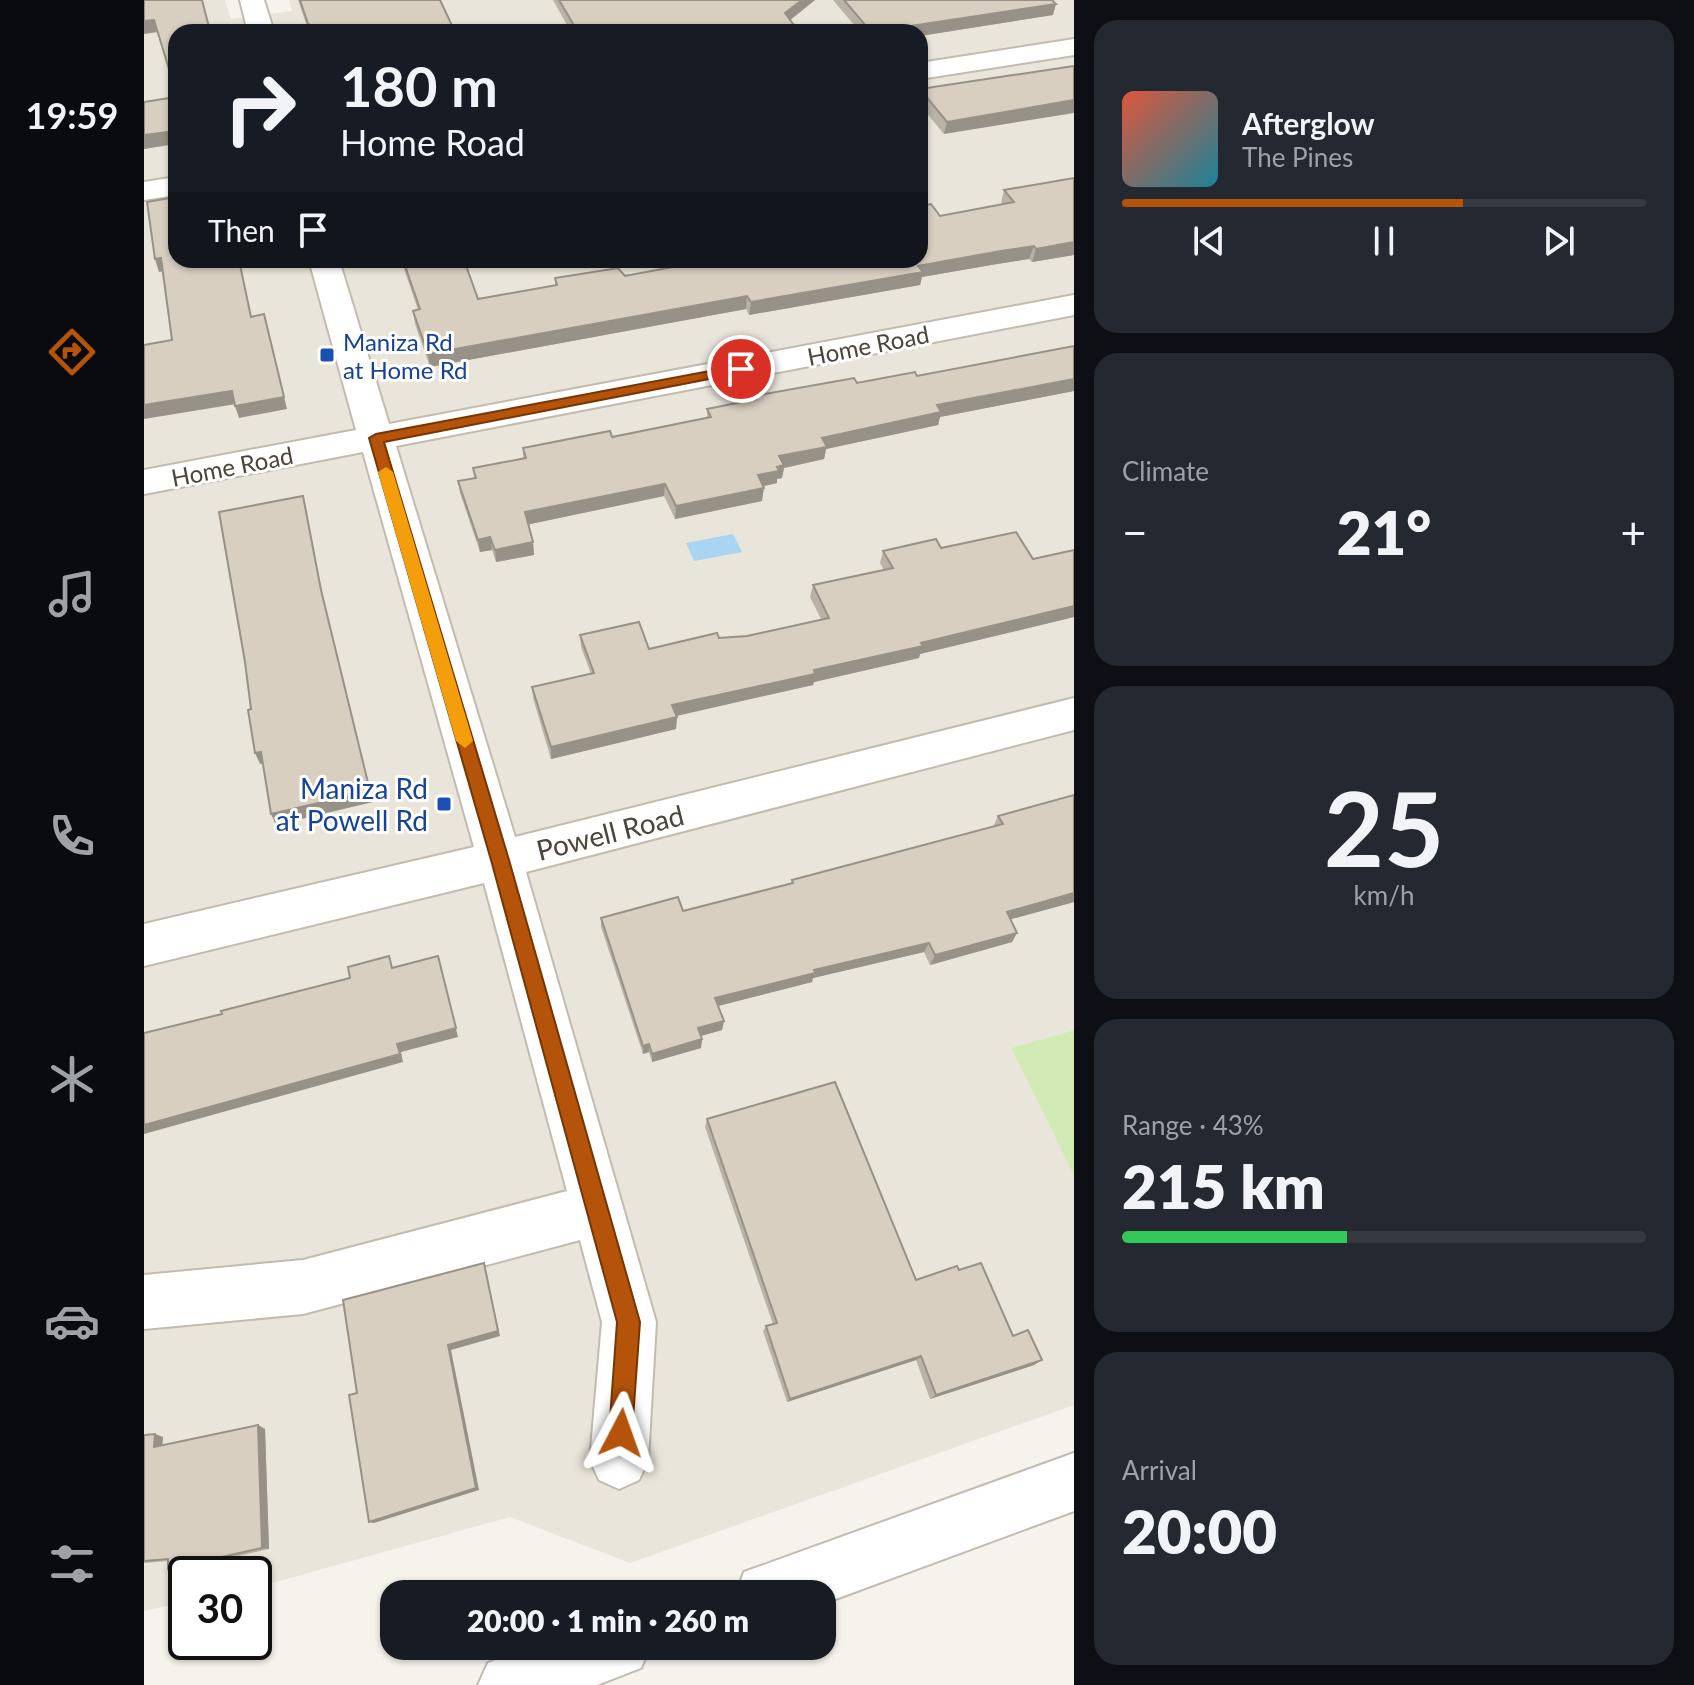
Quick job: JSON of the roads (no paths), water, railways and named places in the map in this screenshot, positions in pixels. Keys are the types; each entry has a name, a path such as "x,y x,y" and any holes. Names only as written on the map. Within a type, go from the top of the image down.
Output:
{"street":[{"path":"252,0 259,24"},
{"path":"928,70 1074,47"},
{"path":"144,191 168,187"},
{"path":"326,268 500,860 595,1210 629,1322 619,1460"},
{"name":"Home Road","path":"144,482 1074,305"},
{"name":"Powell Road","path":"144,945 500,860 1074,714"},
{"path":"144,1302 303,1287 595,1210"},
{"path":"804,1580 1074,1482"},
{"path":"513,1685 581,1660"}],"water":[{"path":"733,534 742,552 694,561 686,543"}],"place":[{"name":"Maniza Rd at Home Rd","path":"327,355"},
{"name":"Maniza Rd at Powell Rd","path":"444,804"}]}
